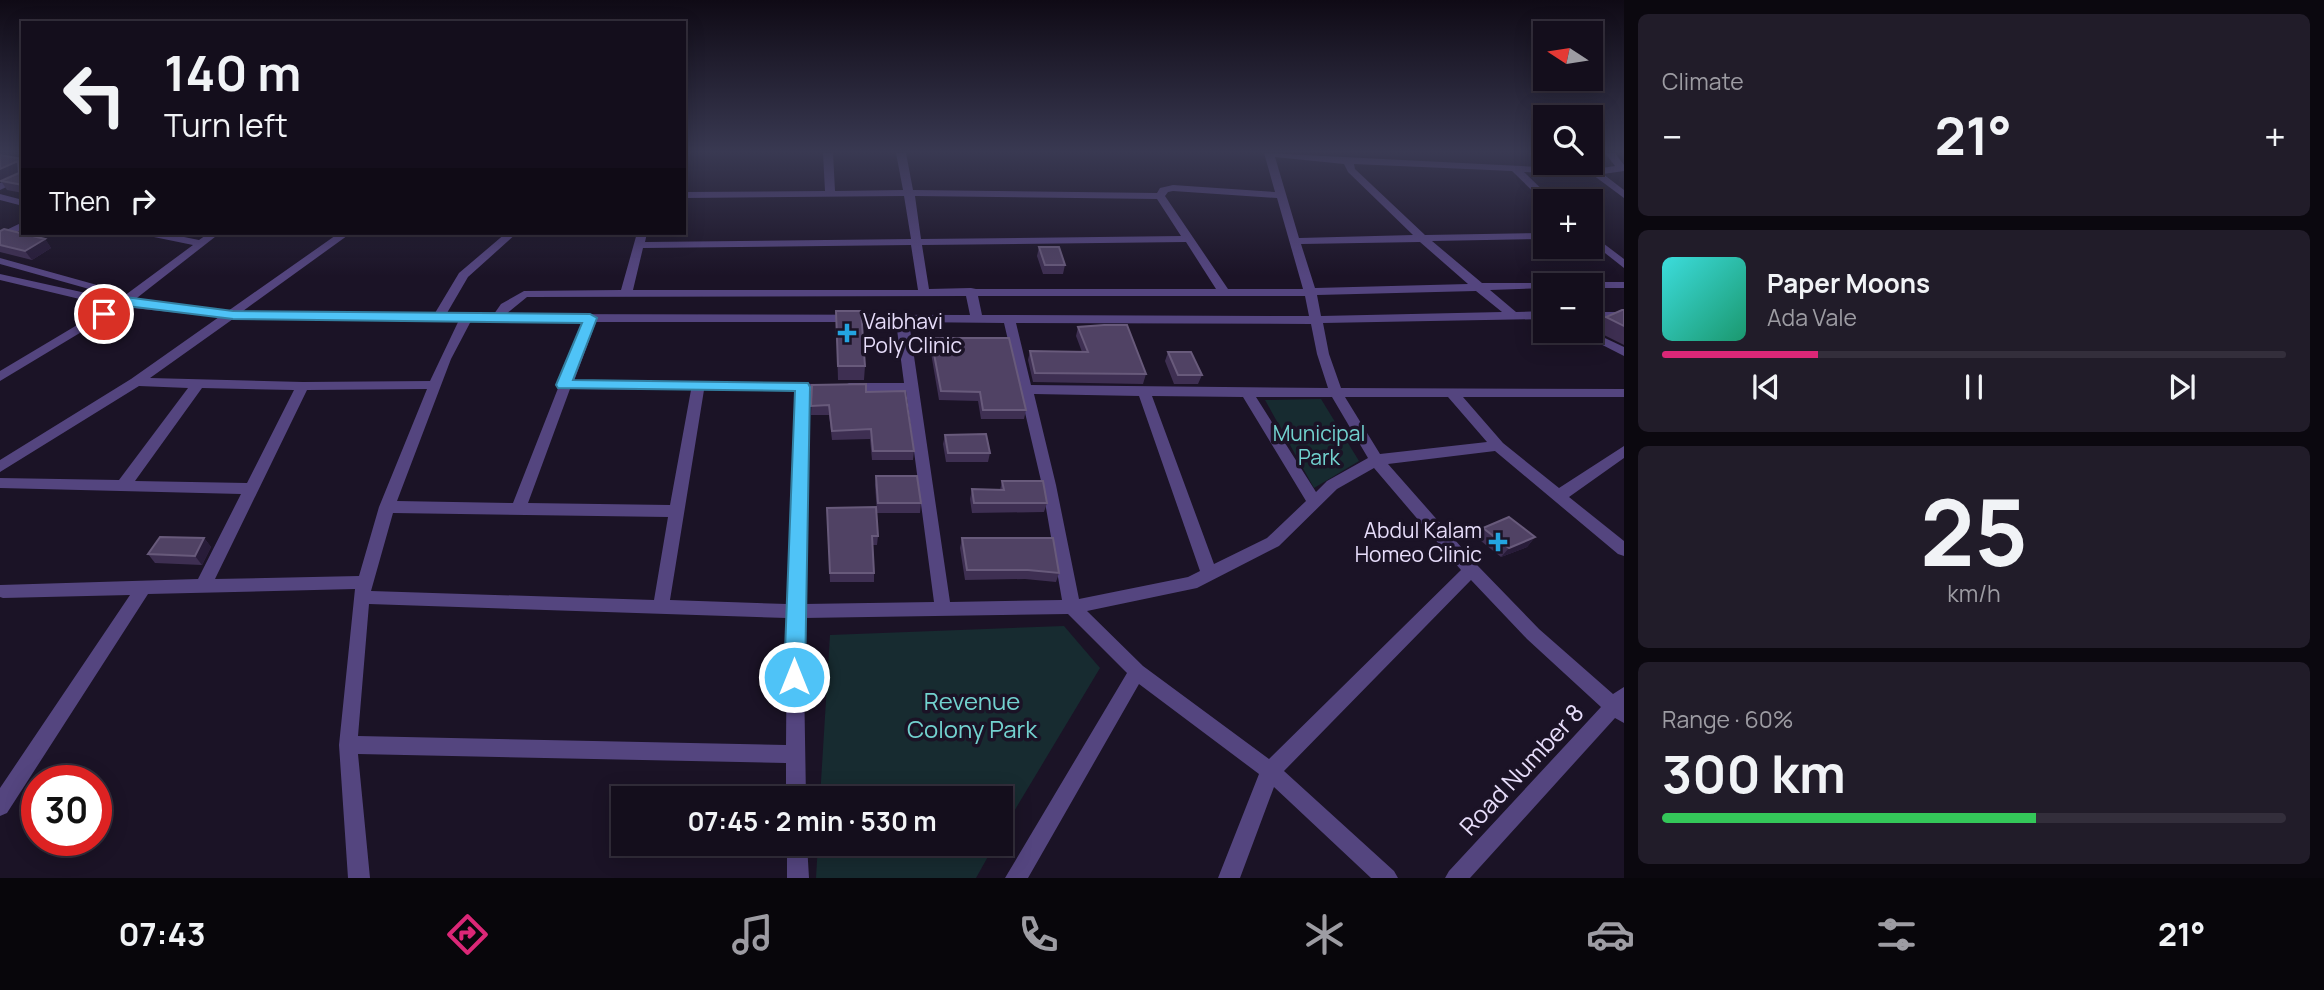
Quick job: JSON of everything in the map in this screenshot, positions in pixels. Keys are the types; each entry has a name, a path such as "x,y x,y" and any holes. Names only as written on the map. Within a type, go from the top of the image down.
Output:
{"street":[{"path":"686,195 830,194"},
{"path":"909,194 924,292"},
{"path":"990,194 1160,196 1223,290"},
{"path":"1265,194 1281,195 1336,392 1376,460 1471,570 1534,634 1620,706"},
{"path":"1376,194 1423,239 1513,316"},
{"path":"0,197 21,202"},
{"path":"0,237 21,226"},
{"path":"159,235 200,243"},
{"path":"0,377 125,301 212,235"},
{"path":"0,467 136,382 343,235"},
{"path":"439,317 463,275 510,235"},
{"path":"1294,241 1533,236"},
{"path":"626,294 640,239 1190,239"},
{"path":"1603,247 1624,265"},
{"path":"0,261 111,292 125,301"},
{"path":"0,276 99,300 233,315 1315,320 1533,315"},
{"path":"498,317 505,307 524,294 1223,290 1310,292 1533,285"},
{"path":"1603,285 1624,285"},
{"path":"971,291 977,319"},
{"path":"773,292 773,319"},
{"path":"1603,316 1624,316"},
{"path":"359,878 348,746 362,590 387,507 434,385 466,318"},
{"path":"518,509 590,318"},
{"path":"902,319 943,608"},
{"path":"1009,319 1049,485 1072,607 1138,672 1270,771 1387,878"},
{"path":"1603,342 1624,352"},
{"path":"136,382 303,386 434,385"},
{"path":"124,486 198,384"},
{"path":"564,385 913,387"},
{"path":"661,607 698,385"},
{"path":"202,586 303,386"},
{"path":"796,786 795,611 803,387"},
{"path":"1025,388 1144,392 1624,393"},
{"path":"1450,391 1498,446 1624,550"},
{"path":"1144,392 1209,574"},
{"path":"1247,392 1314,502"},
{"path":"1,592 202,586 362,590 661,607 795,611 1072,607 1191,583 1273,542 1332,485 1376,460 1498,446"},
{"path":"1558,497 1624,451"},
{"path":"0,483 251,489"},
{"path":"387,507 677,511"},
{"path":"1229,878 1270,771 1471,570"},
{"path":"0,806 143,588"},
{"path":"1016,878 1138,672"},
{"name":"Road Number 8","path":"1456,878 1620,706"},
{"path":"348,746 795,754"},
{"path":"797,856 798,878"}],"green space":[{"name":"Municipal Park","path":"1321,399 1359,461 1314,488 1265,400"},
{"name":"Revenue Colony Park","path":"1064,626 1100,668 1013,813 1013,786 821,786 830,635"},
{"path":"817,856 988,856 976,878 816,878"}],"building":[{"path":"4,229 45,239 25,251 0,245 0,231"},
{"path":"1039,247 1059,247 1065,265 1045,265"},
{"path":"1622,310 1624,326 1606,317"},
{"path":"836,311 861,311 865,366 838,366"},
{"path":"1127,325 1146,374 1035,373 1030,351 1088,352 1078,327"},
{"path":"931,338 1009,338 1026,410 983,410 980,392 941,391"},
{"path":"1168,352 1191,352 1202,375 1178,375"},
{"path":"866,384 866,392 905,391 914,451 873,451 871,429 832,431 829,405 811,406 812,385"},
{"path":"986,434 990,453 948,453 945,435"},
{"path":"876,476 917,476 921,503 878,503"},
{"path":"1002,481 1043,481 1047,503 974,503 972,489 1004,490"},
{"path":"876,507 878,536 872,536 874,573 830,573 827,508"},
{"path":"1509,517 1535,537 1509,548 1483,528"},
{"path":"160,537 204,538 195,556 148,554"},
{"path":"962,538 1053,538 1059,573 967,570"}],"place":[{"name":"Vaibhavi Poly Clinic","path":"847,333"},
{"name":"Abdul Kalam Homeo Clinic","path":"1498,542"}],"route":[{"path":"104,314 125,301 233,315 590,318 564,385 803,387 794,677"}]}
